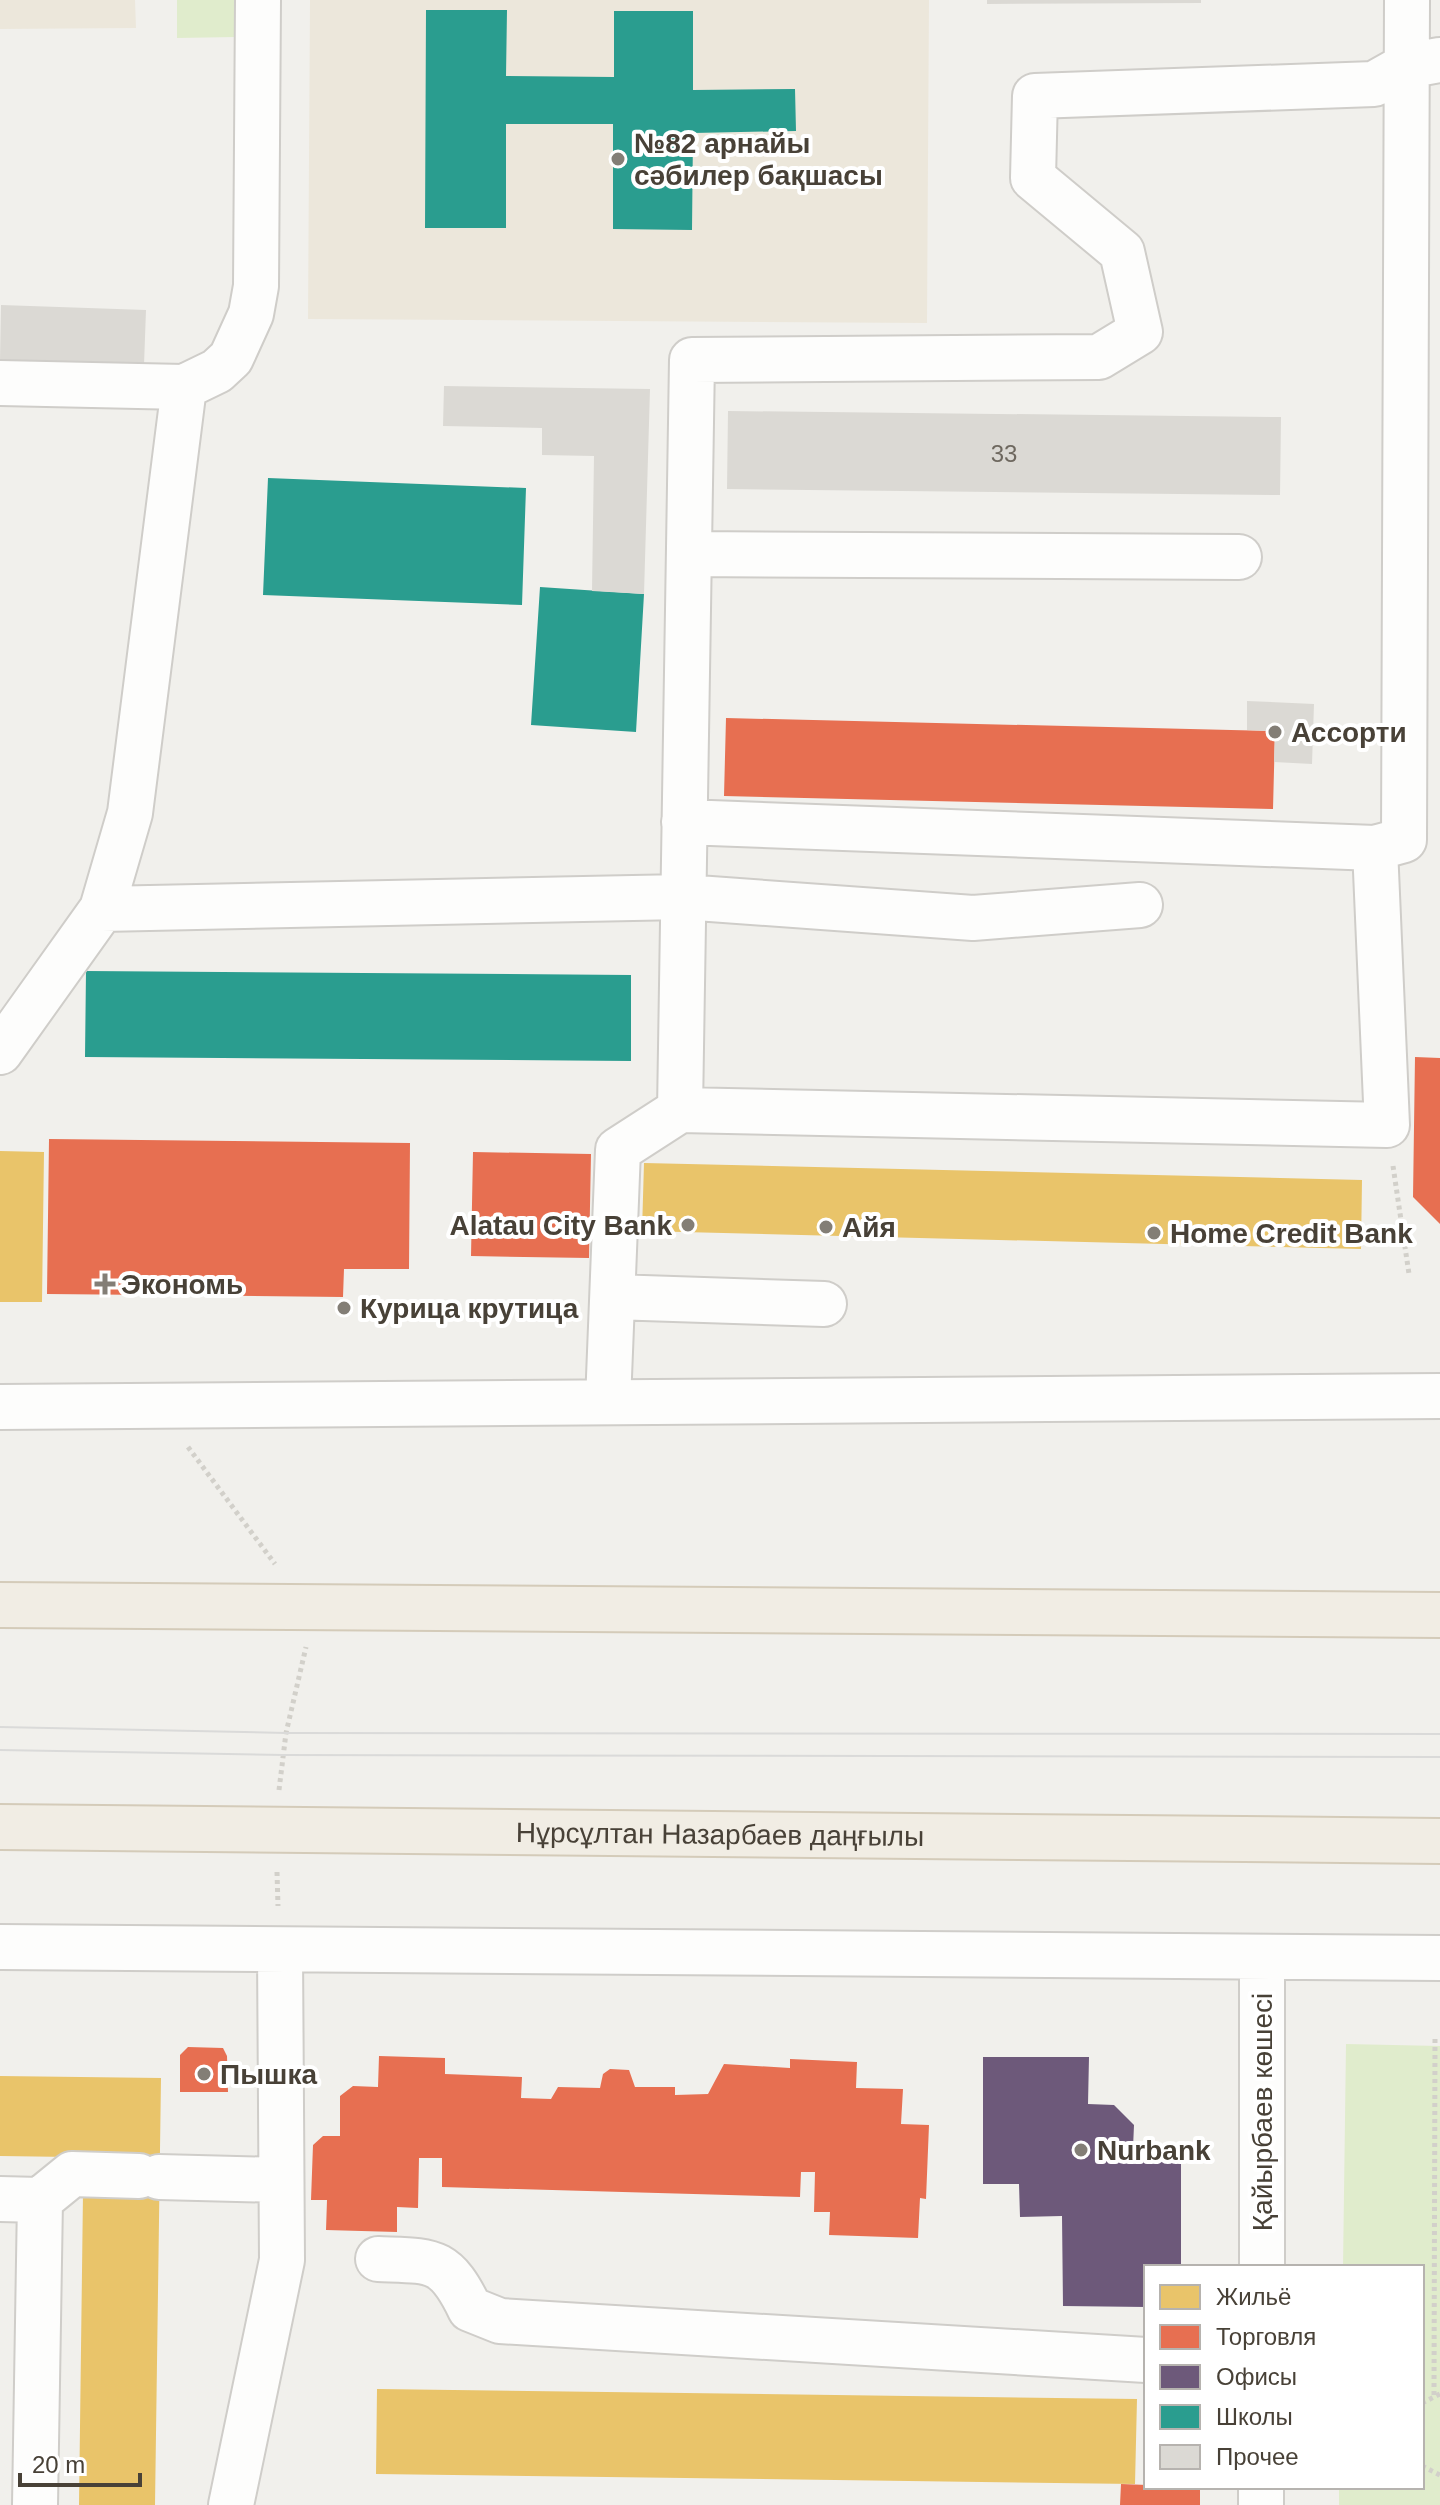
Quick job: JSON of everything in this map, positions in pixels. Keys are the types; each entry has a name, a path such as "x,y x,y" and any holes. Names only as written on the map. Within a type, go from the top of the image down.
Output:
{"main road":[{"path":"0,1605 1440,1615"},
{"name":"Нұрсұлтан Назарбаев даңғылы","path":"0,1827 1440,1841"}],"street":[{"path":"0,383 184,387 217,371 231,358 251,314 256,286 258,0"},
{"path":"608,1402 618,1150 680,1110 1387,1125 1406,843 1423,63 1407,0"},
{"path":"680,1110 692,360 1099,357 1140,332 1122,252 1033,178 1035,96 1374,84 1423,63"},
{"path":"0,1052 102,909 130,813 184,387"},
{"path":"689,554 1239,557"},
{"path":"684,822 1406,843"},
{"path":"102,909 683,897 973,918 1140,905"},
{"path":"613,1297 824,1304"},
{"path":"0,1407 1440,1396"},
{"path":"0,1947 1440,1958"},
{"path":"231,2505 282,2260 280,1951"},
{"name":"Қайырбаев көшесі","path":"1262,1957 1262,2265"},
{"path":"0,2232 20,2200 72,2174 281,2180"},
{"path":"20,2200 35,2505"},
{"path":"378,2259 429,2261 456,2279 470,2309 500,2321 1144,2360"}],"path":[{"path":"1387,1125 1409,1274"},
{"path":"157,1406 307,1607 306,1657 286,1733 275,1829 280,1951"},
{"path":"1435,2037 1437,2395"}],"shaded area":[{"path":"0,0 135,0 136,28 0,29"},
{"name":"№82 арнайы сәбилер бақшасы","path":"310,0 929,0 927,323 308,319"}],"green space":[{"path":"177,0 235,0 236,37 177,38"},
{"path":"1346,2044 1440,2046 1440,2505 1339,2505 1339,2489 1424,2489 1424,2265 1343,2265"}],"building: Жильё":[{"path":"0,1151 44,1152 42,1302 0,1302"},
{"path":"644,1163 1362,1180 1361,1249 642,1231"},
{"path":"0,2076 161,2078 155,2505 79,2505 83,2193 140,2158 0,2156"},
{"path":"377,2389 1137,2399 1135,2484 376,2474"}],"building: Торговля":[{"path":"726,718 1275,731 1273,809 724,796"},
{"path":"1415,1057 1440,1058 1440,1224 1413,1197"},
{"path":"49,1139 410,1143 409,1269 344,1269 343,1297 47,1294"},
{"path":"473,1152 591,1154 589,1258 471,1256"},
{"name":"Пышка","path":"188,2047 223,2048 227,2056 228,2092 180,2092 180,2055"},
{"path":"379,2056 445,2058 445,2074 522,2077 521,2098 551,2099 558,2087 600,2088 603,2074 610,2069 629,2070 635,2087 675,2087 675,2095 708,2094 724,2064 790,2068 790,2059 857,2062 856,2088 903,2089 901,2124 929,2125 926,2199 920,2198 918,2238 829,2235 830,2212 814,2212 815,2172 801,2172 800,2197 442,2187 442,2158 419,2158 418,2208 397,2207 397,2232 326,2230 327,2200 311,2200 313,2145 323,2136 340,2136 340,2096 353,2086 378,2087"},
{"path":"1121,2484 1144,2485 1144,2489 1200,2489 1200,2505 1120,2505"}],"building: Офисы":[{"path":"983,2057 1089,2057 1088,2104 1114,2105 1134,2125 1133,2148 1181,2148 1181,2265 1144,2265 1144,2307 1063,2306 1062,2216 1020,2217 1019,2184 983,2184"}],"building: Школы":[{"path":"426,10 507,10 506,76 614,77 614,11 693,11 693,90 795,89 796,131 693,133 692,230 613,229 613,124 506,124 506,228 425,228"},
{"path":"268,478 526,488 522,605 263,595"},
{"path":"540,587 644,594 636,732 531,725"},
{"path":"86,971 631,975 631,1061 85,1057"}],"building: Прочее":[{"path":"987,0 1201,0 1201,3 987,4"},
{"path":"1,305 146,310 144,365 0,360"},
{"path":"444,386 650,389 644,594 592,591 594,456 542,455 542,428 443,426"},
{"path":"728,411 1281,417 1280,495 727,489"},
{"path":"1247,701 1314,704 1312,764 1274,762 1275,731 1247,730"}],"tram line":[{"path":"0,1727 286,1733 1440,1734"},
{"path":"0,1750 283,1755 1440,1757"}],"place":[{"name":"№82 арнайы сәбилер бақшасы","path":"618,159"},
{"name":"Ассорти","path":"1275,732"},
{"name":"Alatau City Bank","path":"688,1225"},
{"name":"Айя","path":"826,1227"},
{"name":"Home Credit Bank","path":"1154,1233"},
{"name":"Экономь","path":"105,1284"},
{"name":"Курица крутица","path":"344,1308"},
{"name":"Пышка","path":"204,2074"},
{"name":"Nurbank","path":"1081,2150"}]}
